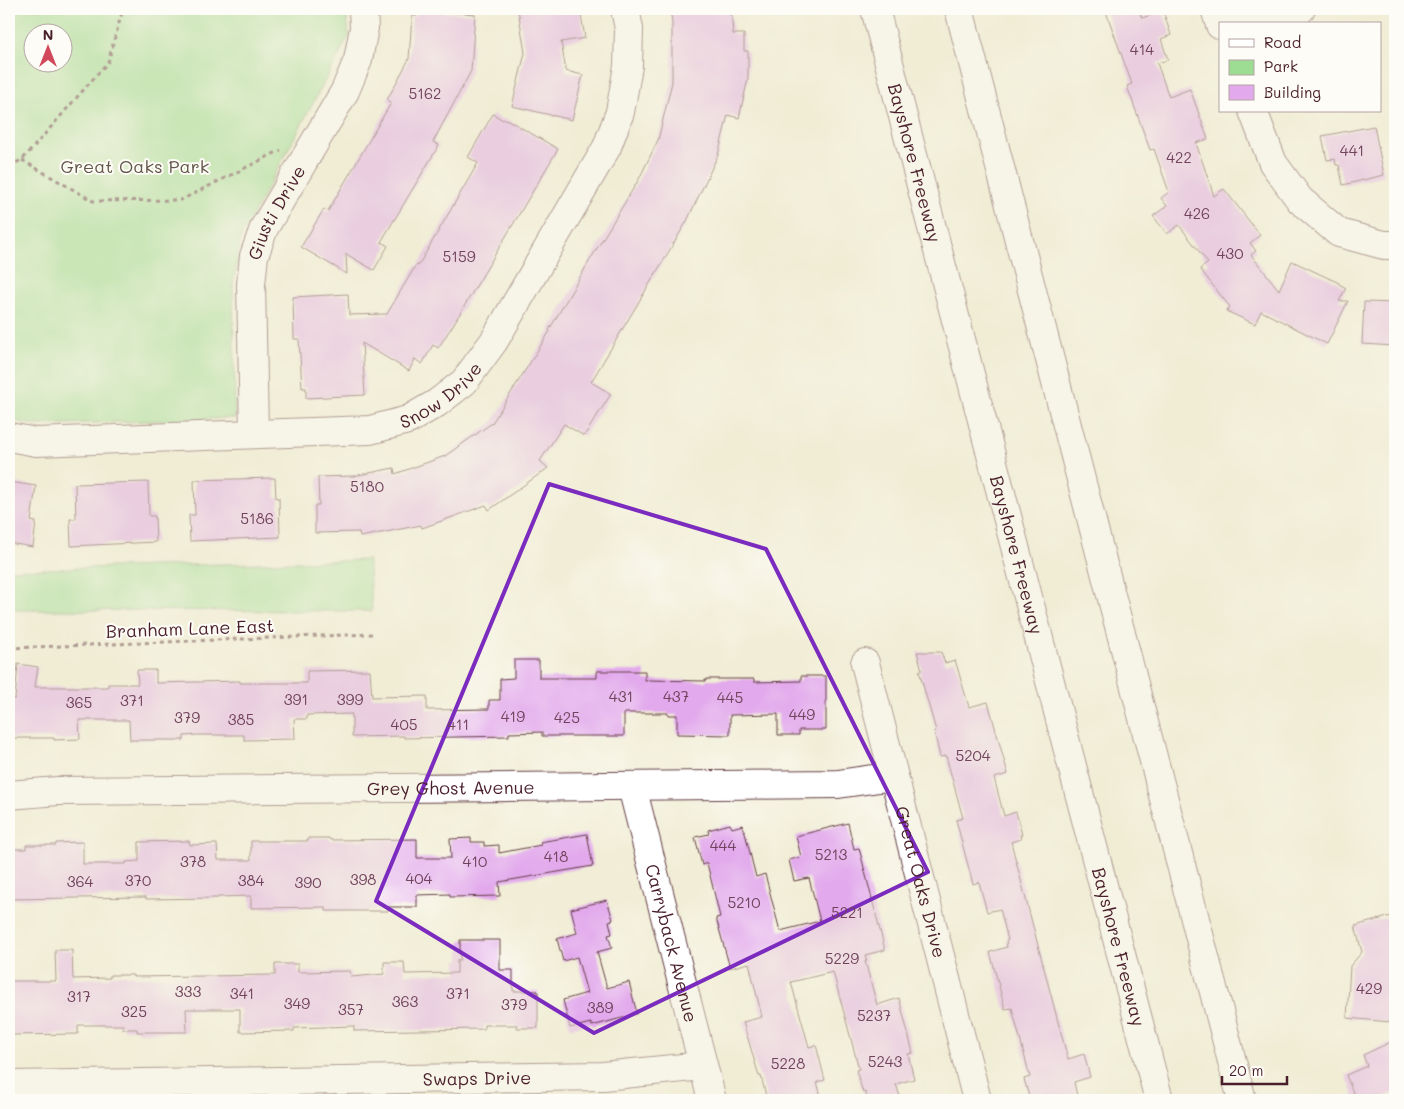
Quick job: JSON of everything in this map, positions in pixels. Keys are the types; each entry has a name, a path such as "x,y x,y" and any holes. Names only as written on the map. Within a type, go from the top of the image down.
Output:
{"main road":[{"name":"Giusti Drive","path":"254,433 251,284 254,256 264,228 345,91 358,60 364,28 363,9"},
{"name":"Snow Drive","path":"9,437 36,442 370,430 408,420 437,403 464,382 494,341 607,147 620,112 628,66 629,29 625,9"},
{"name":"Bayshore Freeway","path":"875,9 1159,1100"},
{"path":"959,9 1242,1100"},
{"path":"1215,9 1219,22"},
{"path":"1248,22 1301,9"},
{"path":"1253,112 1274,163 1300,200 1339,233 1384,245 1395,245"},
{"name":"Great Oaks Drive","path":"865,663 977,1100"},
{"name":"Grey Ghost Avenue","path":"9,795 58,791 838,784 893,776"},
{"name":"Carryback Avenue","path":"632,787 712,1100"},
{"name":"Swaps Drive","path":"9,1085 603,1076 703,1066"}],"path":[{"path":"9,166 22,160 108,62 123,9"},
{"path":"22,160 94,201 181,200 286,148"},
{"name":"Branham Lane East","path":"9,648 372,634"}],"highlighted area":[{"path":"549,484 766,549 928,872 594,1033 376,901"}],"green space":[{"name":"Great Oaks Park","path":"9,9 346,9 349,36 241,237 233,284 235,418 36,425 9,420"},
{"path":"368,560 372,611 9,610 9,570"}],"building":[{"path":"418,9 443,9 443,12 475,14 471,71 433,142 439,145 381,242 388,246 374,270 346,254 347,274 301,247 324,209 328,211 391,103 387,100 409,59 412,16 417,16"},
{"path":"518,9 580,9 585,38 561,42 566,71 583,75 572,120 512,106 525,53"},
{"path":"670,9 731,9 733,34 744,34 744,51 748,51 748,79 739,118 728,115 718,155 687,221 591,382 611,394 584,436 564,424 540,461 548,468 489,510 486,505 422,528 421,525 360,537 359,532 315,533 315,505 319,505 318,477 354,476 394,468 395,474 445,456 492,423 550,331 639,179 658,140 672,82 672,22"},
{"path":"1105,9 1138,9 1142,18 1163,11 1171,35 1161,39 1168,60 1157,63 1169,97 1190,89 1208,139 1196,143 1214,196 1224,189 1260,235 1250,243 1256,251 1251,255 1279,290 1292,261 1346,288 1339,301 1348,301 1327,344 1261,311 1255,324 1226,311 1230,307 1200,269 1208,263 1179,225 1167,234 1153,216 1167,206 1161,198 1169,192 1154,149 1150,150 1127,86 1132,84"},
{"path":"493,114 503,120 508,120 558,149 438,348 433,345 422,364 415,359 409,371 362,343 365,395 306,398 306,388 302,388 299,339 294,339 293,297 348,294 349,315 387,314 416,265 418,266 478,163 468,157"},
{"path":"1374,126 1384,175 1343,185 1339,165 1336,165 1335,159 1327,160 1322,136"},
{"path":"1364,302 1395,303 1395,346 1362,344"},
{"path":"275,478 276,498 279,498 280,537 190,541 189,515 195,515 194,480"},
{"path":"9,482 36,486 31,521 36,522 33,547 9,543"},
{"path":"148,482 149,516 155,516 156,542 71,546 70,519 76,519 75,484"},
{"path":"917,652 941,652 945,663 955,660 969,707 988,702 1008,774 994,778 1004,816 1016,812 1022,835 1020,835 1021,839 1011,842 1068,1059 1084,1054 1090,1077 1074,1082 1078,1100 1030,1100 1024,1079 1030,1077 1012,1008 1005,1009 990,952 1007,947 1006,941 1008,940 1000,909 987,912 979,882 973,884 956,820 963,818 946,756 940,757 934,731 936,731 919,671 922,670"},
{"path":"514,660 539,660 539,678 597,678 597,671 645,671 645,680 706,681 706,679 754,679 754,682 801,681 801,676 826,676 826,730 799,730 799,735 778,735 778,714 730,715 730,735 677,734 677,715 668,715 668,713 624,713 624,736 542,736 542,732 509,733 509,736 352,737 352,714 307,715 307,719 294,719 295,739 244,740 244,735 197,735 184,736 184,740 130,740 129,720 79,720 80,739 9,738 9,699 15,699 18,664 38,667 35,687 108,687 108,684 138,684 137,670 156,670 156,683 240,681 240,683 307,683 307,671 370,670 372,697 427,696 427,710 489,709 489,700 500,700 500,679 514,678"},
{"path":"848,823 854,849 859,848 885,950 865,955 867,961 865,961 877,1005 899,998 913,1053 908,1054 914,1079 896,1084 901,1100 868,1100 865,1092 863,1093 856,1070 859,1069 833,972 791,982 809,1047 816,1045 825,1080 817,1082 822,1100 767,1100 743,1022 762,1017 749,963 730,968 716,918 720,917 707,863 702,865 695,837 709,834 708,830 730,824 732,828 743,825 756,877 765,874 780,931 820,921 809,878 794,881 789,860 801,857 796,836"},
{"path":"587,834 593,866 499,882 500,896 450,897 450,894 417,895 417,907 388,907 388,911 326,911 326,907 251,908 251,896 146,899 146,897 9,899 9,849 26,849 26,845 56,845 56,843 83,842 83,864 126,864 126,862 139,861 139,842 189,841 190,845 217,844 218,860 251,860 251,841 308,841 308,838 329,838 330,840 417,839 417,858 451,858 450,839 471,838 471,842 484,842 484,846 499,845 499,853 541,845 540,842"},
{"path":"607,900 613,920 609,921 612,934 608,935 612,948 597,952 607,988 629,982 637,1014 592,1026 591,1023 570,1028 563,1000 587,993 577,957 563,961 557,939 577,933 571,909"},
{"path":"1395,915 1395,975 1390,1022 1347,1018 1350,966 1362,952 1355,926"},
{"path":"460,940 500,940 500,970 513,970 513,991 538,991 538,1028 517,1028 517,1025 484,1025 484,1029 354,1031 354,1026 294,1028 294,1031 240,1032 240,1009 186,1009 187,1032 137,1032 137,1029 123,1029 123,1025 78,1025 78,1034 9,1035 9,981 56,981 55,950 72,950 73,979 110,978 110,975 133,975 133,977 275,975 275,964 298,964 298,972 350,971 351,977 384,974 384,962 404,962 405,974 457,973 457,960 460,960"},
{"path":"1395,1040 1395,1092 1377,1100 1356,1100 1346,1075 1367,1066 1363,1055"}]}
